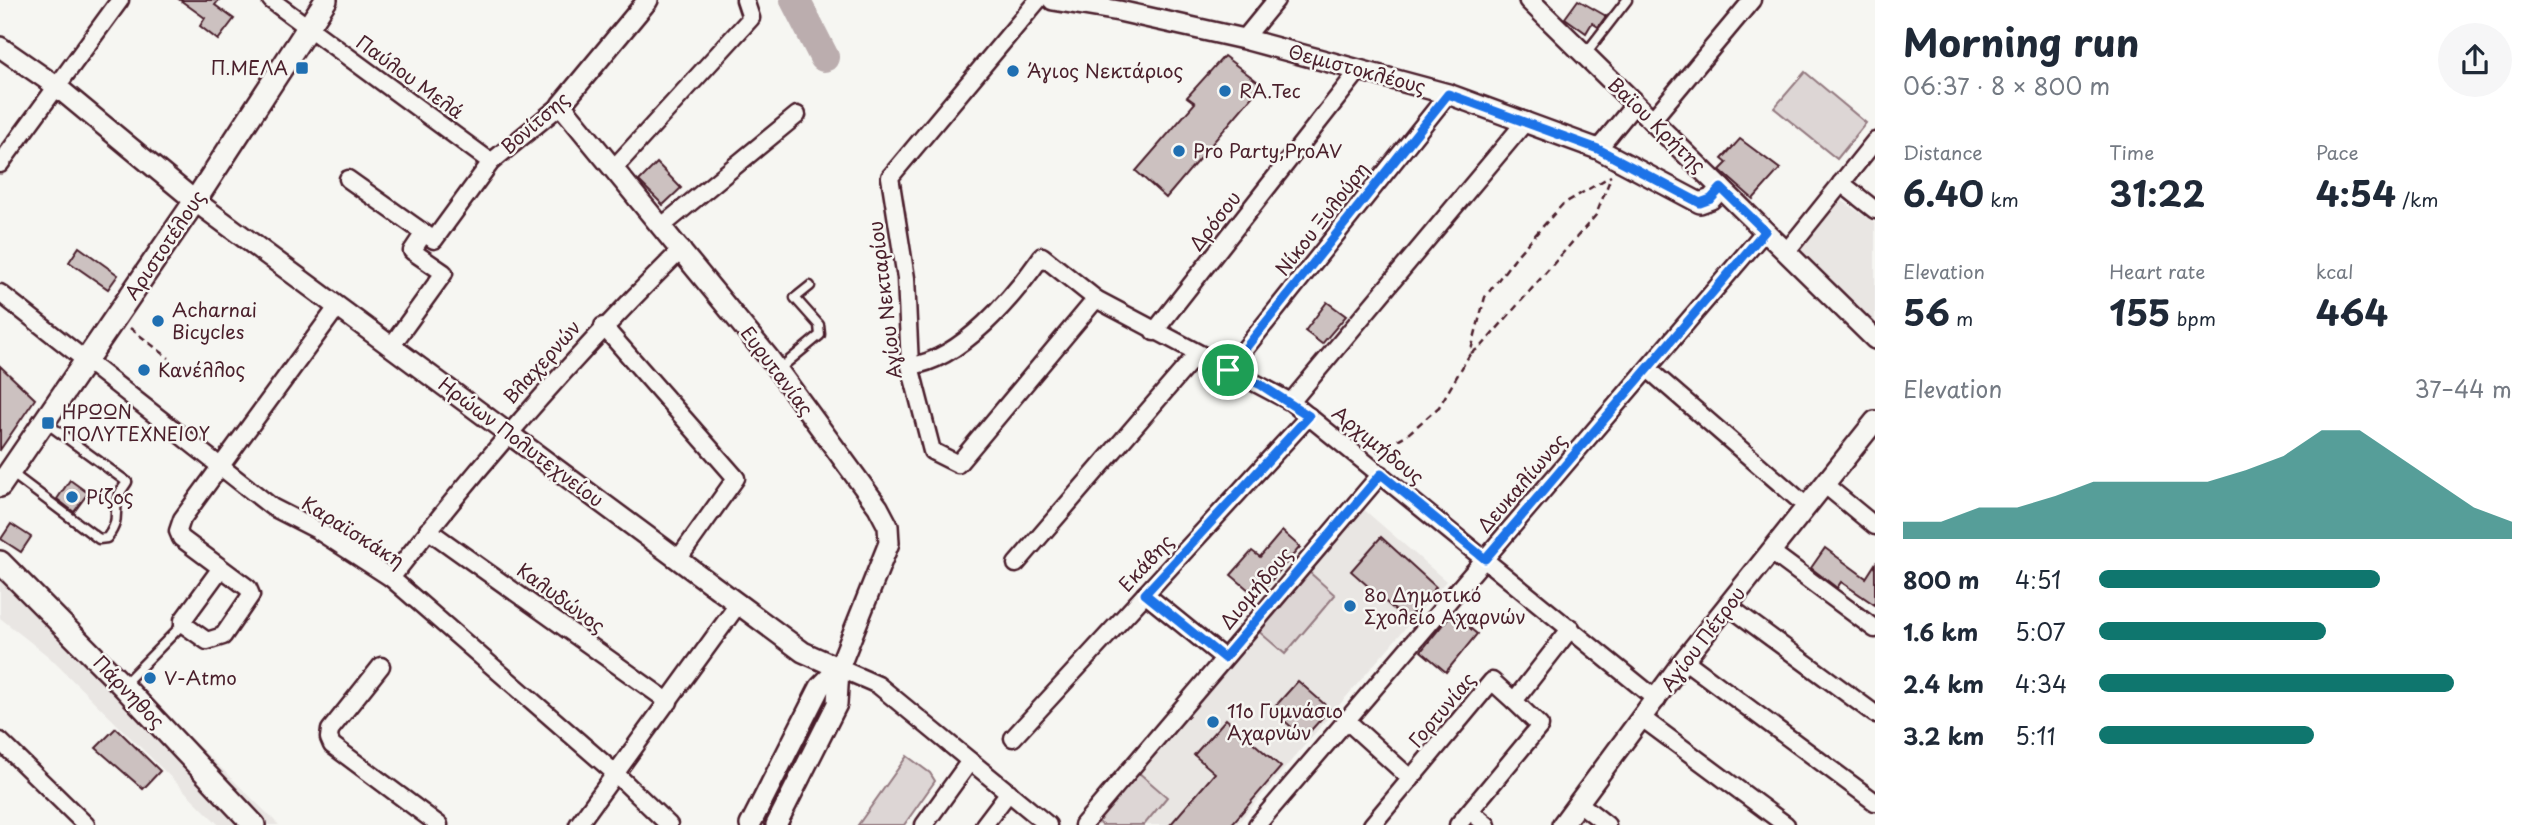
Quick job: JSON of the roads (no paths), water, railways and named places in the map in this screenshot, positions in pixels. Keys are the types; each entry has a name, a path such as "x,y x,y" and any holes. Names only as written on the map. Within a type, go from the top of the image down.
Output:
{"main road":[{"name":"Αριστοτέλους","path":"5,479 310,30 326,0"},
{"name":"Πάρνηθος","path":"0,562 123,685 254,825"}],"street":[{"path":"0,164 120,0"},
{"name":"Παύλου Μελά","path":"271,0 491,162"},
{"name":"Βονίτσης","path":"424,233 434,240 491,162 561,105 648,0"},
{"path":"614,168 751,18 745,0"},
{"name":"Αγίου Νεκταρίου","path":"1038,0 890,177 906,278 910,366 932,451 958,464 1096,299"},
{"name":"Θεμιστοκλέους","path":"1053,0 1123,5 1448,94 1598,149 1616,169 1700,203 1711,199 1721,188"},
{"path":"1244,38 1276,0"},
{"path":"1651,120 1752,0"},
{"name":"Βαϊου Κρήτης","path":"1532,1 1875,339"},
{"name":"Ηρώων Πολυτεχνείου","path":"0,47 56,86 195,201 391,345 505,434 679,558 803,652 878,685 1048,825"},
{"name":"Δρόσου","path":"1154,332 1360,69"},
{"name":"Νίκου Ξυλούρη","path":"1228,370 1448,94"},
{"path":"1598,149 1635,104"},
{"name":"Ευρυτανίας","path":"561,105 778,370 878,507 888,526 886,552 839,668"},
{"path":"662,226 797,115"},
{"path":"1291,402 1527,121"},
{"path":"1786,252 1875,141"},
{"path":"348,179 424,233 412,251 444,273 391,345"},
{"path":"1840,183 1875,210"},
{"name":"Δευκαλίωνος","path":"1257,825 1765,231"},
{"name":"Βλαχερνών","path":"391,578 505,434 603,326 682,250"},
{"name":"Αρχιμήδους","path":"910,366 940,356 980,328 1012,296 1042,256 1096,299 1291,402 1657,700"},
{"name":"Καραϊσκάκη","path":"0,293 272,508 317,530 391,578 616,774 669,825"},
{"path":"221,568 183,620 184,624 207,641 223,636 251,595 248,589 221,568 181,538 178,531 182,519 338,306"},
{"path":"603,326 736,478 679,558"},
{"path":"1016,564 1197,354"},
{"path":"1648,369 1805,505"},
{"name":"Εκάβης","path":"1013,738 1309,416"},
{"name":"Αγίου Πέτρου","path":"1562,825 1684,660 1805,505 1875,421"},
{"name":"Αγίου Πέτρου","path":"1847,456 1875,432"},
{"name":"Διομήδους","path":"1083,825 1381,474"},
{"path":"1824,484 1875,526"},
{"name":"Καλυδώνος","path":"428,530 669,702"},
{"path":"1770,551 1875,629"},
{"path":"1145,594 1224,658"},
{"path":"578,825 739,603"},
{"path":"1727,606 1875,714"},
{"path":"1458,825 1540,726 1514,701 1571,628"},
{"path":"1684,660 1875,802"},
{"path":"380,666 330,730 328,738 332,745 439,825"},
{"path":"750,825 820,687 839,668"},
{"path":"775,825 837,704 839,668"},
{"name":"Γορτυνίας","path":"1371,825 1493,681 1514,701"},
{"path":"1642,718 1786,825"},
{"path":"1346,720 1411,779"},
{"path":"0,741 86,825"},
{"path":"924,825 970,761"},
{"path":"984,825 1009,792"},
{"path":"1579,803 1607,825"},
{"path":"1470,811 1487,825"}],"lane":[{"path":"1585,55 1627,0"},
{"path":"778,370 820,335 819,325 795,298 810,286"},
{"path":"5,479 99,539 107,538 114,529 119,514 118,498 127,482 44,422"},
{"path":"123,685 184,624"}],"waterway":[{"path":"795,0 824,57"}],"place":[{"name":"Π.ΜΕΛΑ","path":"302,68"},
{"name":"Άγιος Νεκτάριος","path":"1013,71"},
{"name":"RA.Tec","path":"1225,91"},
{"name":"Pro Party,ProAV","path":"1179,151"},
{"name":"Acharnai Bicycles","path":"158,321"},
{"name":"Κανέλλος","path":"144,370"},
{"name":"ΗΡΩΩΝ ΠΟΛΥΤΕΧΝΕΙΟΥ","path":"48,423"},
{"name":"Ρίζος","path":"72,497"},
{"name":"8ο Δημοτικό Σχολείο Αχαρνών","path":"1350,606"},
{"name":"V-Atmo","path":"150,678"},
{"name":"11ο Γυμνάσιο Αχαρνών","path":"1213,722"}]}
